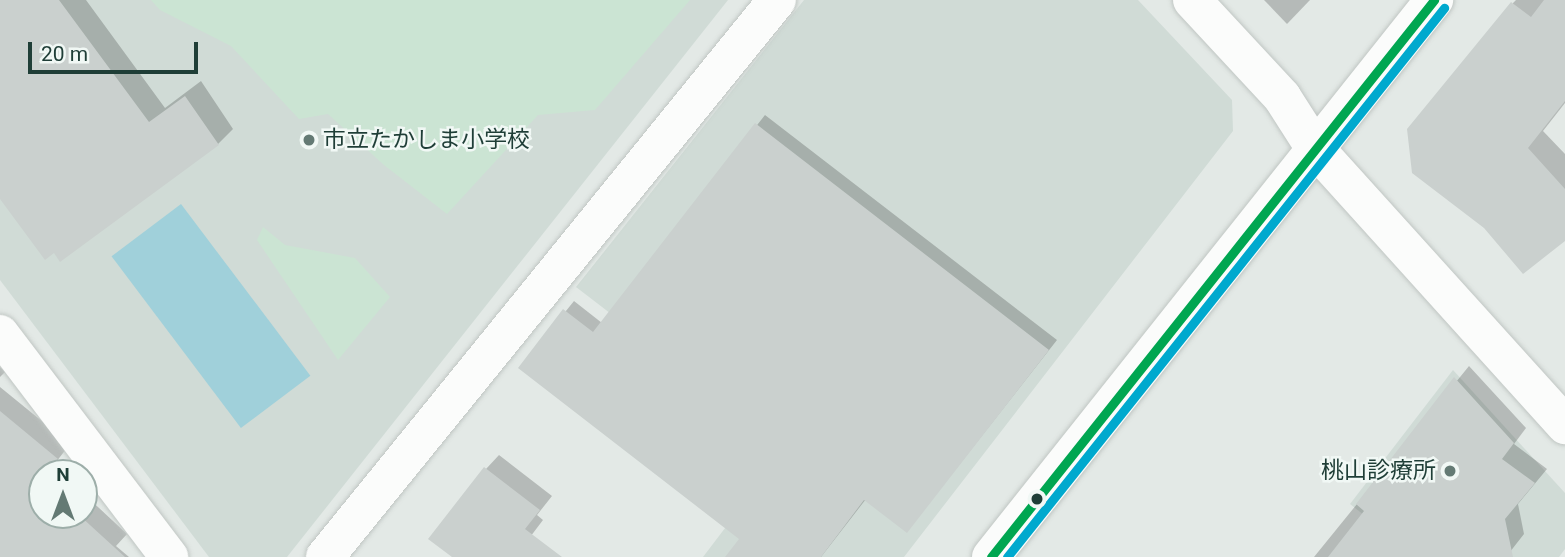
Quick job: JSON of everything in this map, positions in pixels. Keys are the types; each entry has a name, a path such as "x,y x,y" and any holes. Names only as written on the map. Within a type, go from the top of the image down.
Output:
{"street":[{"path":"325,557 777,0"},
{"path":"1192,0 1282,97 1314,148 1565,425"},
{"path":"991,557 1434,0"},
{"path":"0,334 169,557"}],"shaded area":[{"name":"市立たかしま小学校","path":"0,0 728,0 287,557 209,557 0,280"},
{"path":"804,0 1138,0 1232,100 1233,131 904,557 703,557 786,448 576,287"},
{"name":"桃山診療所","path":"1453,370 1565,493 1565,549 1559,557 1417,557 1350,504"}],"green space":[{"path":"151,0 690,0 595,110 538,115 447,214 384,165 328,114 299,119 231,46 160,10"},
{"path":"263,227 285,245 355,258 390,297 338,360 257,240"}],"water":[{"path":"181,204 310,376 241,428 112,256"}],"building":[{"path":"0,0 59,0 149,122 185,96 219,145 60,262 54,253 45,260 0,199"},
{"path":"1544,0 1565,0 1565,101 1528,148 1565,189 1565,241 1523,274 1484,228 1412,173 1407,129 1511,2 1531,17"},
{"path":"755,123 1049,350 907,533 864,500 821,557 725,557 739,539 518,368 563,309 593,332"},
{"name":"桃山診療所","path":"1454,377 1514,443 1502,459 1535,483 1505,519 1513,557 1328,557 1364,511 1356,504"},
{"path":"0,411 58,459 28,459 28,529 94,529 125,557 0,557"},
{"path":"484,467 540,510 525,529 562,557 452,557 428,539"}],"transit line":[{"path":"991,557 1434,0"},
{"path":"1007,557 1444,8"}],"place":[{"name":"市立たかしま小学校","path":"309,140"},
{"name":"桃山診療所","path":"1450,471"}]}
